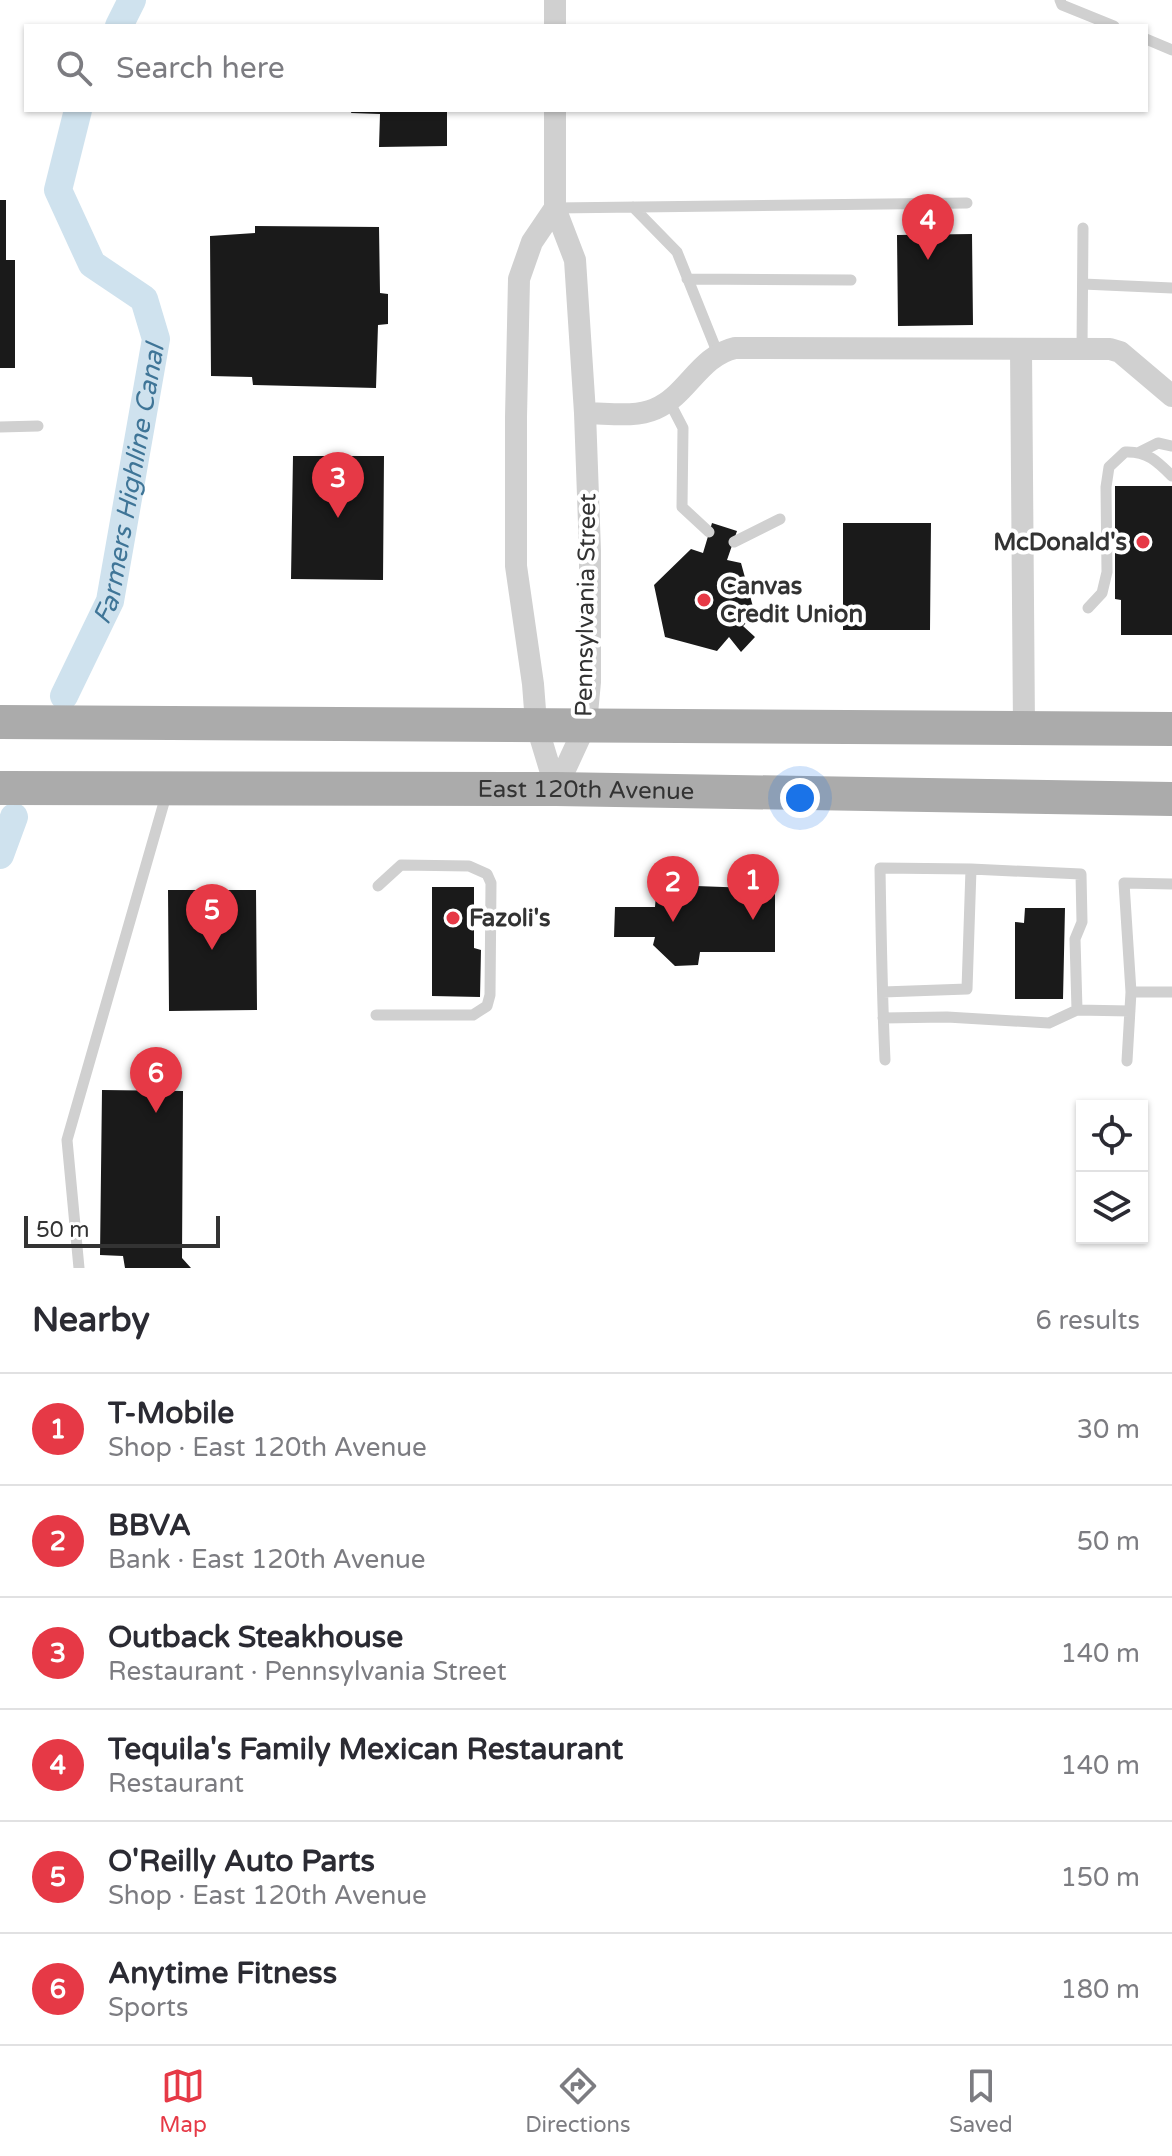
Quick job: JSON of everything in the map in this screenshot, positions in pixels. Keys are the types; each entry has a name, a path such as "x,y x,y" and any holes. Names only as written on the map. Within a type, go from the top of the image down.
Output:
{"main road":[{"path":"0,722 1172,729"},
{"name":"East 120th Avenue","path":"0,788 556,789 1172,799"}],"street":[{"path":"555,0 555,24"},
{"name":"Pennsylvania Street","path":"555,112 555,208 575,260 590,551 590,682 586,724 556,789"},
{"name":"Pennsylvania Street","path":"555,208 532,242 519,279 516,566 536,723 556,789"},
{"path":"585,413 644,412 669,401 718,354 735,348 1082,349 1120,352 1172,396"},
{"path":"1021,349 1024,728"}],"lane":[{"path":"1060,0 1062,5 1109,24"},
{"path":"1148,40 1172,50"},
{"path":"555,208 967,203"},
{"path":"633,207 677,252 718,354"},
{"path":"1082,349 1083,228"},
{"path":"687,279 851,280"},
{"path":"1083,284 1172,288"},
{"path":"669,401 683,428 682,507 709,532"},
{"path":"0,427 38,426"},
{"path":"1088,608 1102,593 1107,572 1106,487 1109,467 1125,452 1140,452 1158,443 1172,446"},
{"path":"1140,452 1156,460 1172,476"},
{"path":"734,542 780,519"},
{"path":"79,1268 67,1140 168,787"},
{"path":"376,1015 473,1015 487,1006 490,995 491,883 487,874 469,866 401,865 378,886"},
{"path":"885,1060 880,868 1081,874 1082,922 1075,939 1077,1010"},
{"path":"883,992 967,989 971,869"},
{"path":"1127,1061 1131,992 1124,883 1172,884"},
{"path":"1131,992 1172,992"},
{"path":"883,1018 947,1017 1049,1023 1077,1010 1130,1011"}],"building":[{"path":"447,112 447,146 379,147 380,114 351,113"},
{"path":"0,200 6,200 6,260 15,260 15,368 0,368"},
{"path":"255,226 379,227 380,293 388,294 388,324 378,325 376,388 253,385 252,377 211,376 210,236 255,233"},
{"path":"972,234 973,325 898,326 897,235"},
{"path":"293,456 384,456 383,580 291,579"},
{"name":"McDonald's","path":"1115,486 1172,486 1172,635 1121,635 1121,600 1115,599"},
{"name":"Canvas Credit Union","path":"712,523 737,531 727,560 741,563 755,614 743,626 755,637 741,652 729,637 717,651 665,637 654,585 691,549 703,553"},
{"path":"843,523 931,523 930,630 843,630"},
{"path":"669,885 775,889 775,952 700,952 698,965 675,966 653,945 655,937 614,937 615,907 655,907 656,895"},
{"name":"Fazoli's","path":"432,887 474,887 474,948 481,950 480,997 432,996"},
{"path":"168,890 256,890 257,1010 169,1011"},
{"path":"1025,908 1065,908 1063,999 1015,999 1015,922 1024,923"},
{"path":"102,1090 183,1091 182,1258 191,1268 125,1268 123,1256 100,1255"}],"waterway":[{"name":"Farmers Highline Canal","path":"120,24 132,0"},
{"name":"Farmers Highline Canal","path":"64,696 110,601 156,339 144,299 92,264 58,190 78,112"},
{"name":"Farmers Highline Canal","path":"0,855 14,817"}],"place":[{"name":"Tequila's Family Mexican Restaurant","path":"928,260"},
{"name":"Outback Steakhouse","path":"338,518"},
{"name":"McDonald's","path":"1143,542"},
{"name":"Canvas Credit Union","path":"704,600"},
{"name":"Fazoli's","path":"453,918"},
{"name":"T-Mobile","path":"753,920"},
{"name":"BBVA","path":"673,922"},
{"name":"O'Reilly Auto Parts","path":"212,950"},
{"name":"Anytime Fitness","path":"156,1113"}]}
